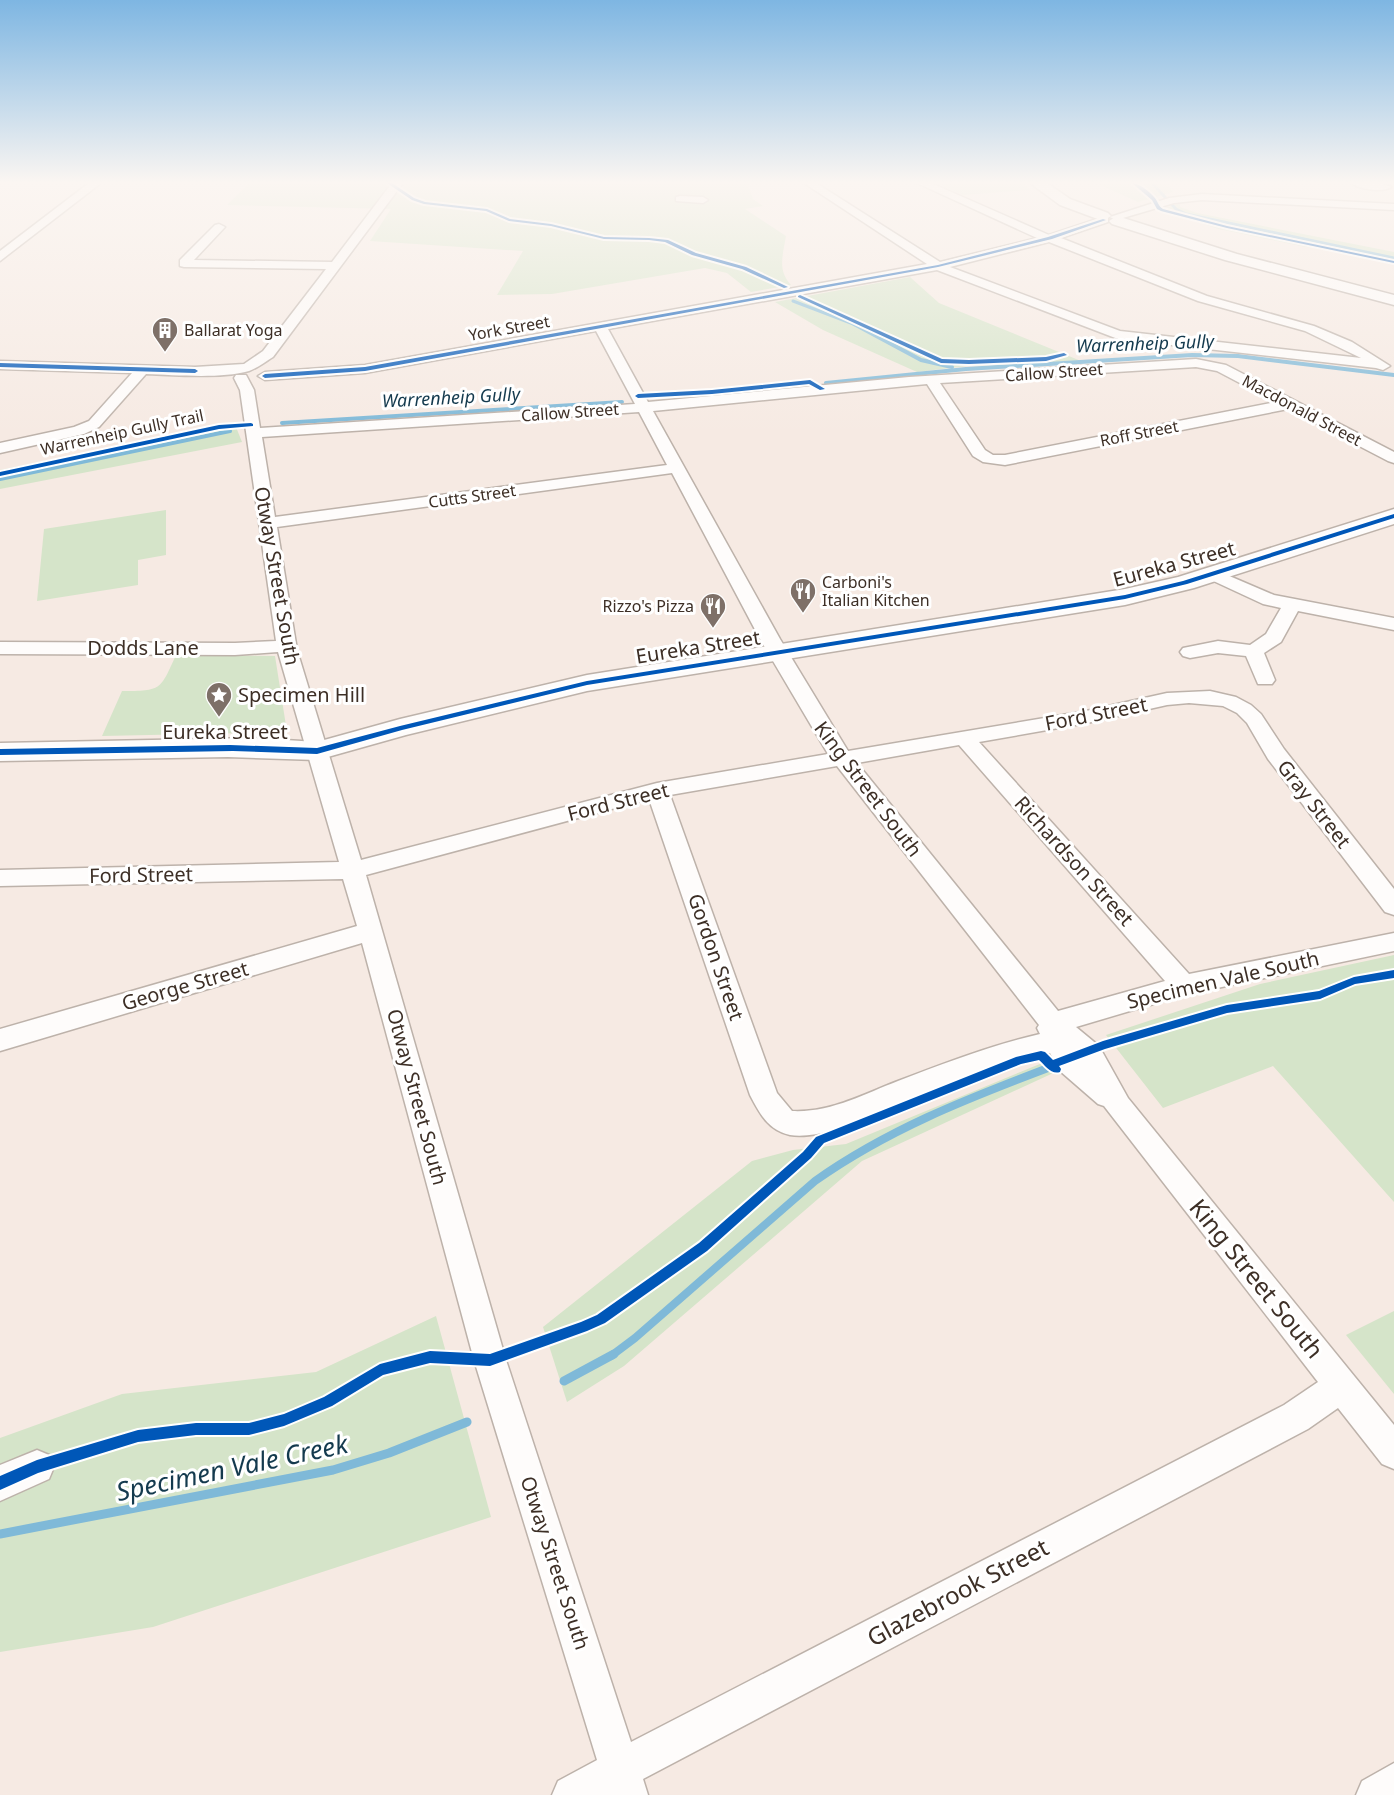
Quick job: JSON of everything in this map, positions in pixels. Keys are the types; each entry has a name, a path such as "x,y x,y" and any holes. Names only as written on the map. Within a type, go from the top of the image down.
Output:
{"street":[{"path":"254,372 334,267"},
{"name":"York Street","path":"0,365 304,374 365,369 934,267"},
{"path":"940,267 1155,349"},
{"path":"1118,267 1205,299 1320,333 1388,366"},
{"path":"1268,267 1394,300"},
{"name":"King Street South","path":"600,327 778,652 842,759 1050,1025 1070,1063 1118,1106 1394,1452"},
{"path":"1118,335 1230,348"},
{"name":"Callow Street","path":"1128,351 1230,348 1388,366"},
{"name":"Callow Street","path":"253,434 644,407 931,380 1193,363 1210,364"},
{"name":"Macdonald Street","path":"1210,364 1394,458"},
{"path":"0,448 79,431 94,424 143,369"},
{"name":"Otway Street South","path":"254,372 253,434 286,646 354,870 490,1360 624,1783"},
{"name":"Roff Street","path":"931,380 979,453 989,459 1005,460 1289,404"},
{"name":"Cutts Street","path":"267,523 677,468"},
{"name":"Eureka Street","path":"0,752 316,747 587,683 1125,597 1168,588 1394,516"},
{"path":"1223,571 1238,584 1260,597 1385,622 1394,613"},
{"path":"1190,652 1218,647 1254,651 1274,638 1292,604"},
{"name":"Dodds Lane","path":"0,648 235,649 286,646"},
{"path":"1254,651 1265,680"},
{"name":"Ford Street","path":"0,878 354,870 657,790 1194,696 1214,697 1234,703"},
{"name":"Gray Street","path":"1234,703 1248,713 1262,729 1276,754 1394,906"},
{"name":"Richardson Street","path":"964,738 1184,985"},
{"name":"Gordon Street","path":"657,790 764,1095 772,1110 782,1120"},
{"name":"George Street","path":"0,1040 371,932"},
{"name":"Specimen Vale South","path":"782,1120 798,1124 830,1118 990,1058 1050,1025 1184,985 1394,942"},
{"name":"Glazebrook Street","path":"572,1795 624,1783 1296,1417 1341,1386"},
{"path":"0,1483 37,1467"},
{"path":"1376,1795 1394,1783"}],"green space":[{"path":"514,267 782,267 791,285 751,292 727,273 705,268 552,294 497,295"},
{"path":"910,277 939,303 1081,361 967,366 917,372 823,330 775,302"},
{"path":"234,422 242,442 0,489 0,470"},
{"path":"166,510 166,555 138,560 138,585 37,601 44,529"},
{"path":"176,655 275,656 287,732 102,736 122,691 145,690 158,686"},
{"path":"1394,955 1394,1202 1273,1066 1163,1108 1106,1035 1260,984"},
{"path":"1052,1059 1062,1069 862,1161 624,1366 567,1402 543,1327 752,1161 793,1150 846,1144"},
{"path":"1394,1311 1394,1394 1346,1335"},
{"path":"436,1316 491,1517 153,1627 0,1652 0,1438 122,1394 316,1372"}],"waterway":[{"path":"793,301 856,325"},
{"path":"856,325 921,360 952,367"},
{"name":"Warrenheip Gully","path":"826,383 966,369 1192,355 1238,356 1394,375"},
{"name":"Warrenheip Gully","path":"282,423 622,402"},
{"name":"Warrenheip Gully","path":"0,479 230,431"},
{"name":"Specimen Vale Creek","path":"613,1355 635,1338 815,1181 842,1163 928,1117 1048,1068"},
{"name":"Specimen Vale Creek","path":"564,1381 613,1355"},
{"name":"Specimen Vale Creek","path":"0,1534 333,1470 389,1453 467,1422"}],"cycle path":[{"path":"740,267 786,287"},
{"path":"265,376 365,369 934,267"},
{"path":"800,296 941,361 1046,359 1064,355"},
{"path":"0,365 195,371"},
{"path":"638,396 712,392 810,382 822,389"},
{"name":"Warrenheip Gully Trail","path":"0,474 219,427 251,425"},
{"path":"230,748 317,751 400,728 587,683 1125,597 1185,583 1394,516"},
{"path":"0,752 240,748"},
{"path":"1052,1064 1103,1045 1227,1009 1320,995 1354,981 1394,974"},
{"path":"0,1483 37,1467 138,1436 196,1429 249,1429 284,1420 328,1402 380,1370 430,1357 490,1360 583,1327 601,1319 703,1247 807,1155 820,1140 1020,1060 1041,1055 1056,1069"}],"place":[{"name":"Ballarat Yoga","path":"165,353"},
{"name":"Carboni's Italian Kitchen","path":"803,614"},
{"name":"Rizzo's Pizza","path":"713,629"},
{"name":"Specimen Hill","path":"219,718"}]}
